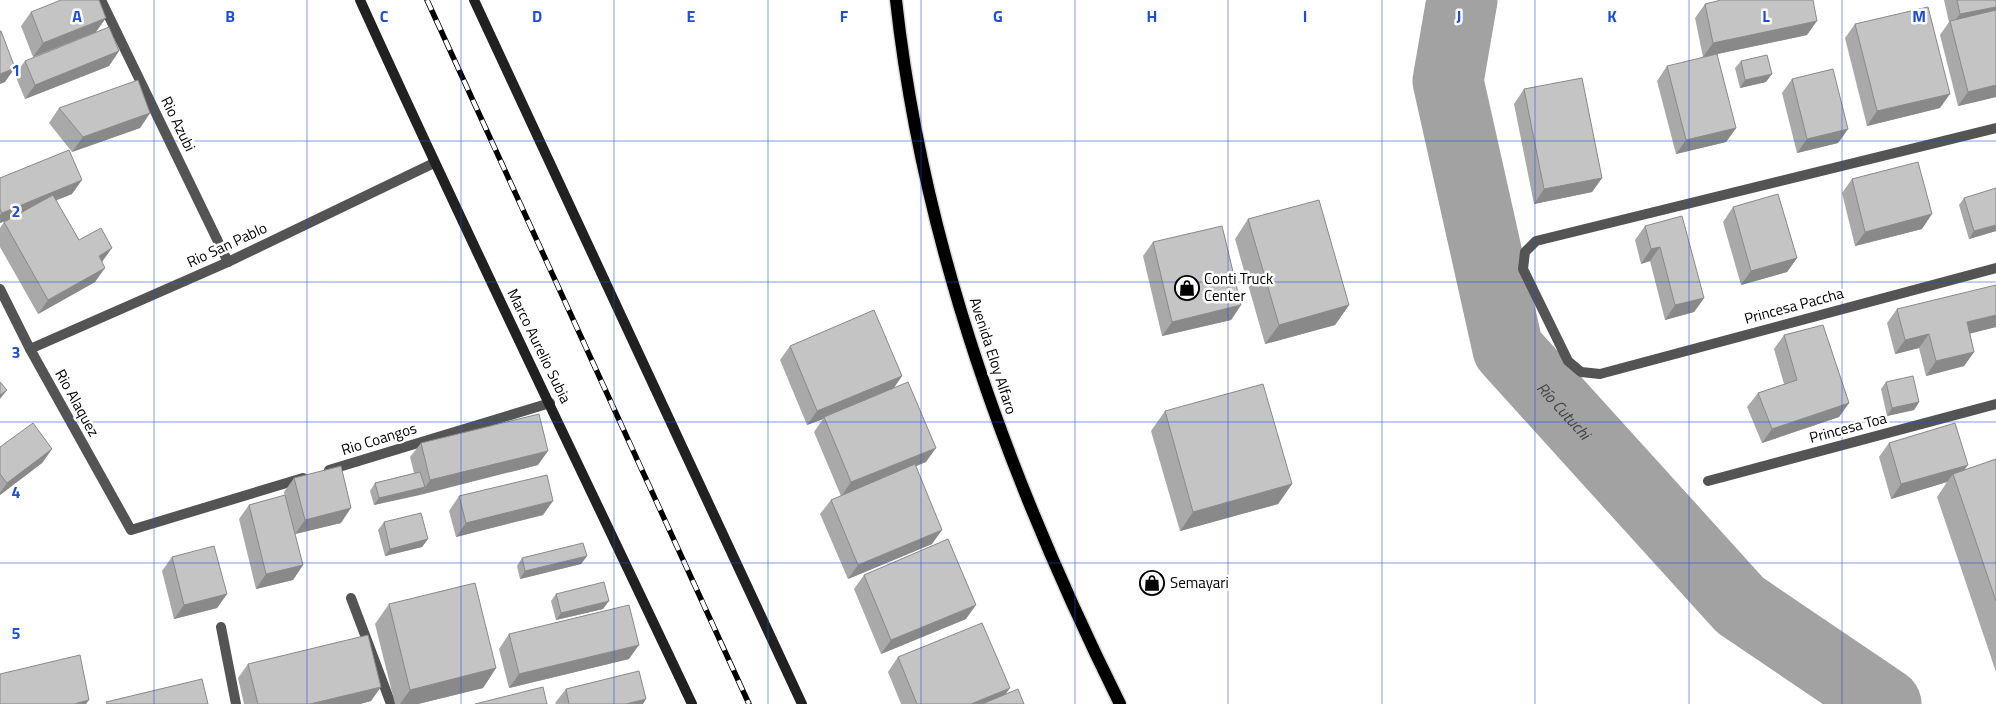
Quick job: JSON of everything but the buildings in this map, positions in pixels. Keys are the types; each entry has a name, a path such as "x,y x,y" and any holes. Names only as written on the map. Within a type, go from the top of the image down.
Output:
{"main road":[{"name":"Marco Aurelio Subia","path":"360,0 434,163 692,704"},
{"path":"474,0 802,704"},
{"name":"Avenida Eloy Alfaro","path":"896,0 918,134 938,231 977,368 1003,436 1088,639 1120,704"}],"street":[{"name":"Rio Azubi","path":"101,0 228,262"},
{"name":"Princesa Paccha","path":"1996,128 1536,241 1524,252 1524,268 1568,361 1581,372 1600,374 1996,268"},
{"name":"Rio San Pablo","path":"30,348 228,262 434,163"},
{"name":"Rio Alaquez","path":"0,289 30,348 131,530"},
{"name":"Rio Coangos","path":"131,530 550,403"},
{"name":"Princesa Toa","path":"1708,481 1996,404"},
{"path":"350,598 391,704"},
{"path":"221,628 236,704"}],"waterway":[{"name":"Río Cutuchi","path":"1462,0 1448,81 1508,349 1740,605 1886,704"}],"railway":[{"path":"427,0 749,704"}],"place":[{"name":"Conti Truck Center","path":"1187,288"},
{"name":"Semayari","path":"1152,583"}]}
